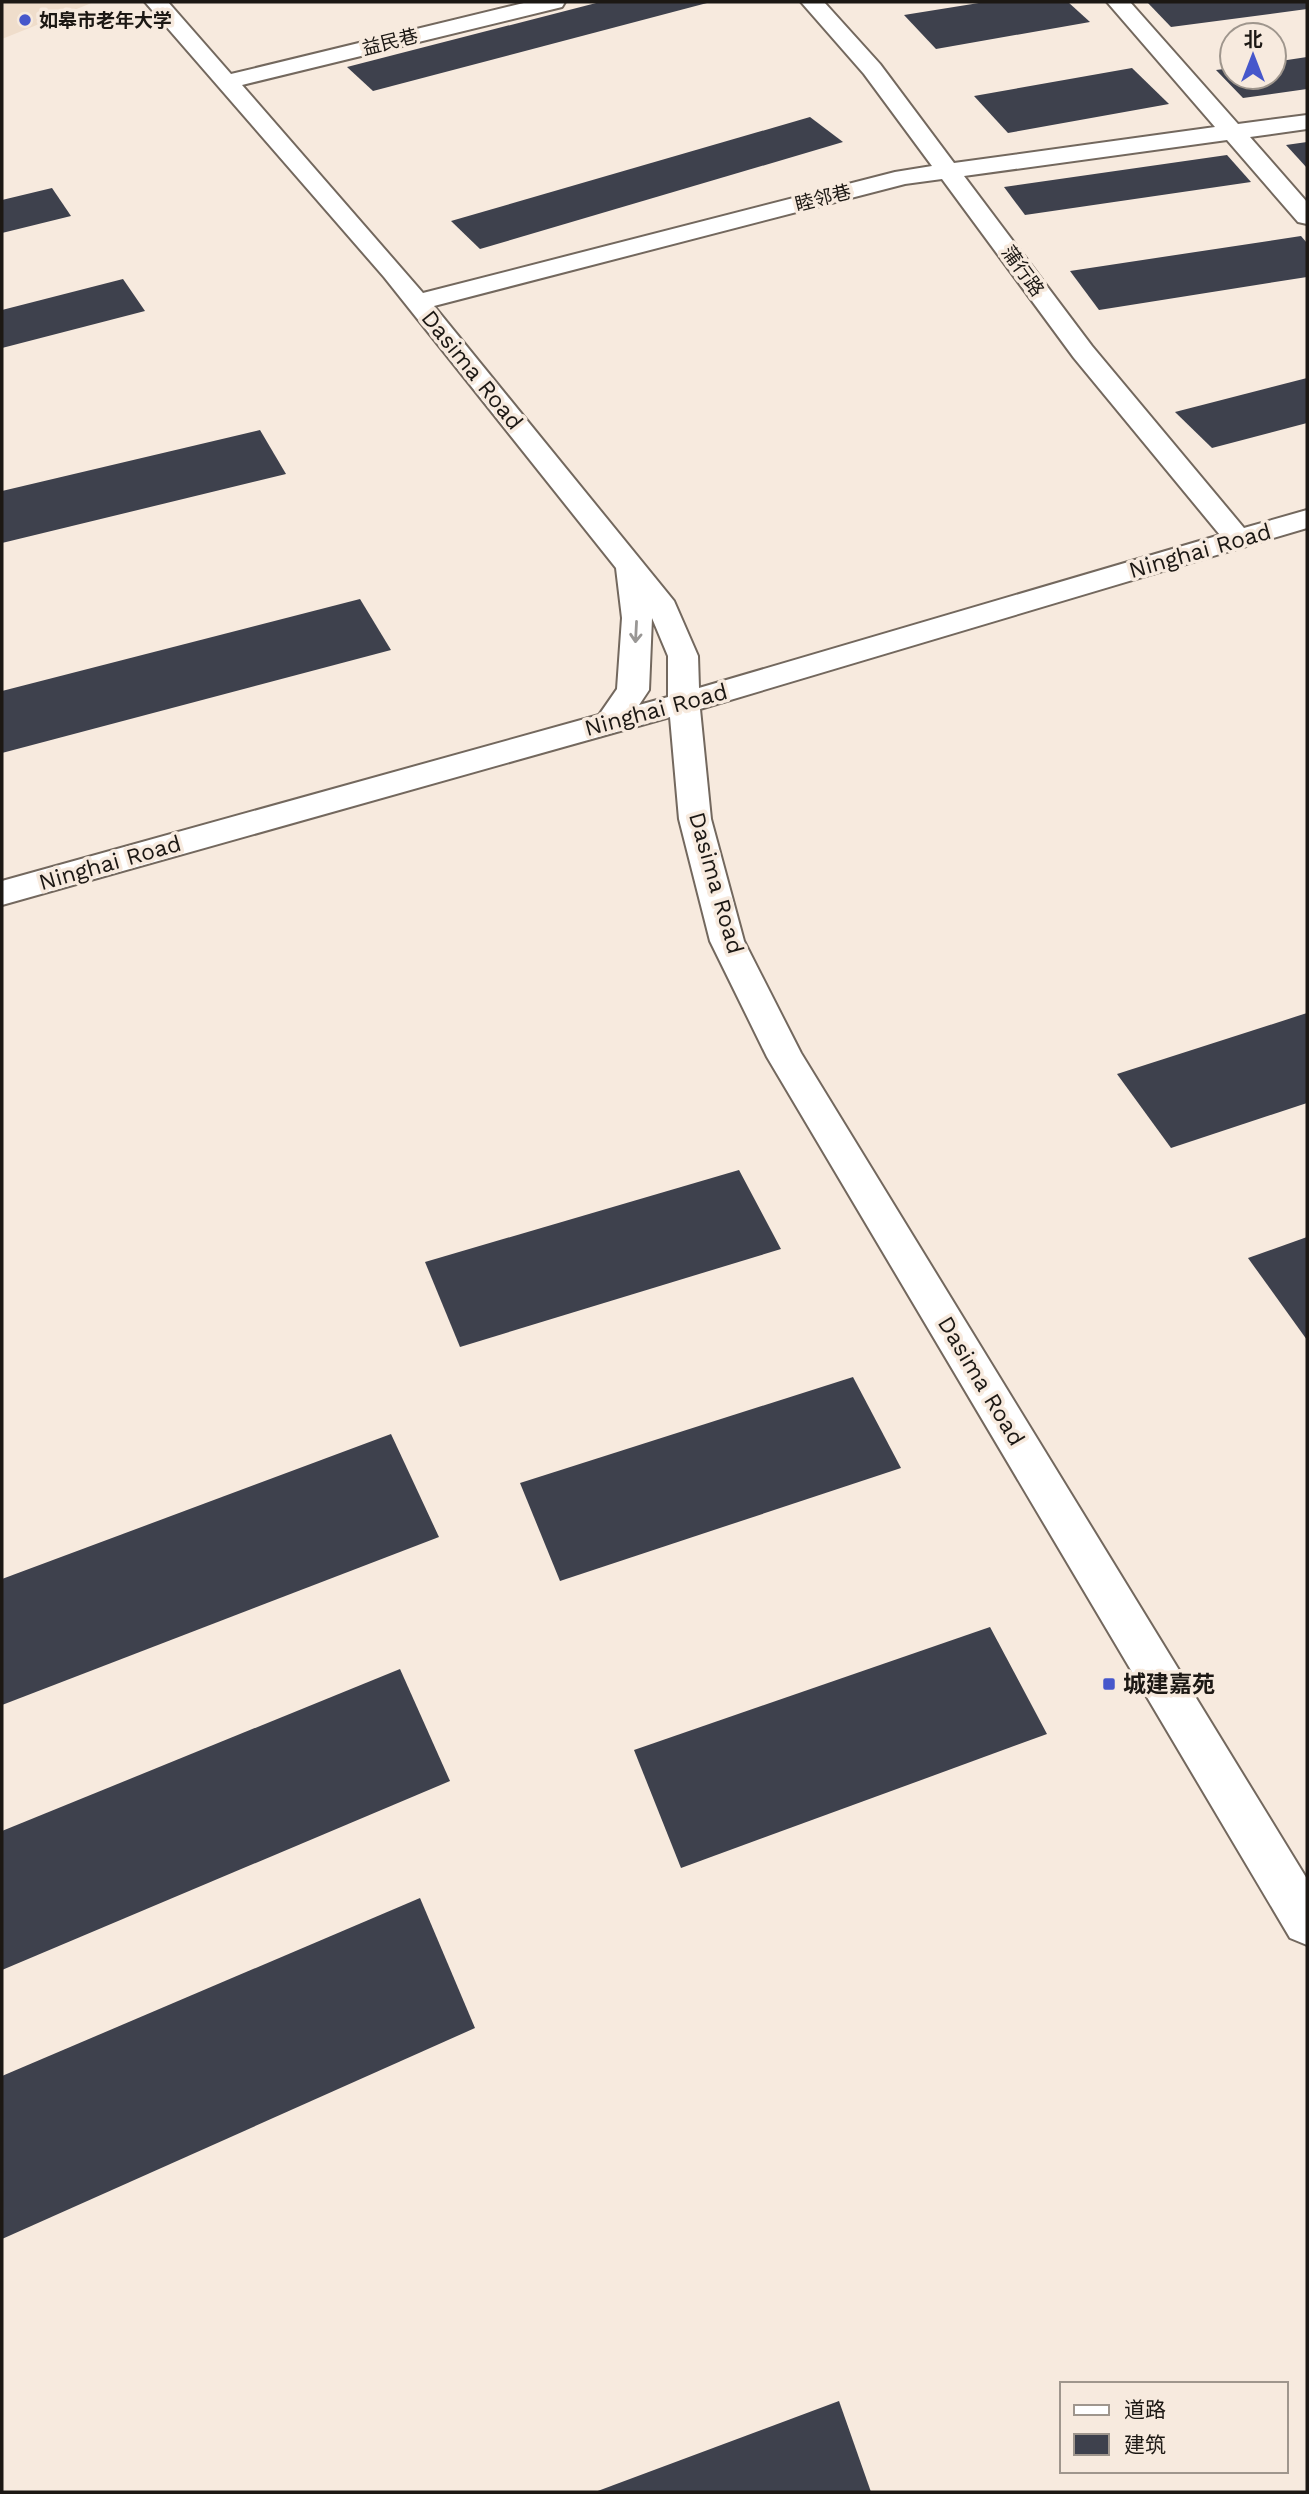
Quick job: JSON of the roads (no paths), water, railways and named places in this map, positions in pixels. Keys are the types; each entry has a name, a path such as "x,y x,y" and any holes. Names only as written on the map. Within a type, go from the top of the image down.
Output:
{"street":[{"name":"Dasima Road","path":"156,2 417,302 663,608 683,656 684,703 695,819 727,941 785,1057 1307,1922"},
{"name":"益民巷","path":"226,82 554,2"},
{"name":"蒲行路","path":"812,2 872,68 1083,352 1238,539"},
{"path":"1118,2 1307,217"},
{"name":"睦邻巷","path":"417,302 904,177 1307,122"},
{"name":"Ninghai Road","path":"2,893 684,703 1307,519"},
{"path":"610,722 633,690 637,618 629,564"}],"place":[{"name":"如皋市老年大学","path":"25,20"},
{"name":"城建嘉苑","path":"1109,1684"}]}
